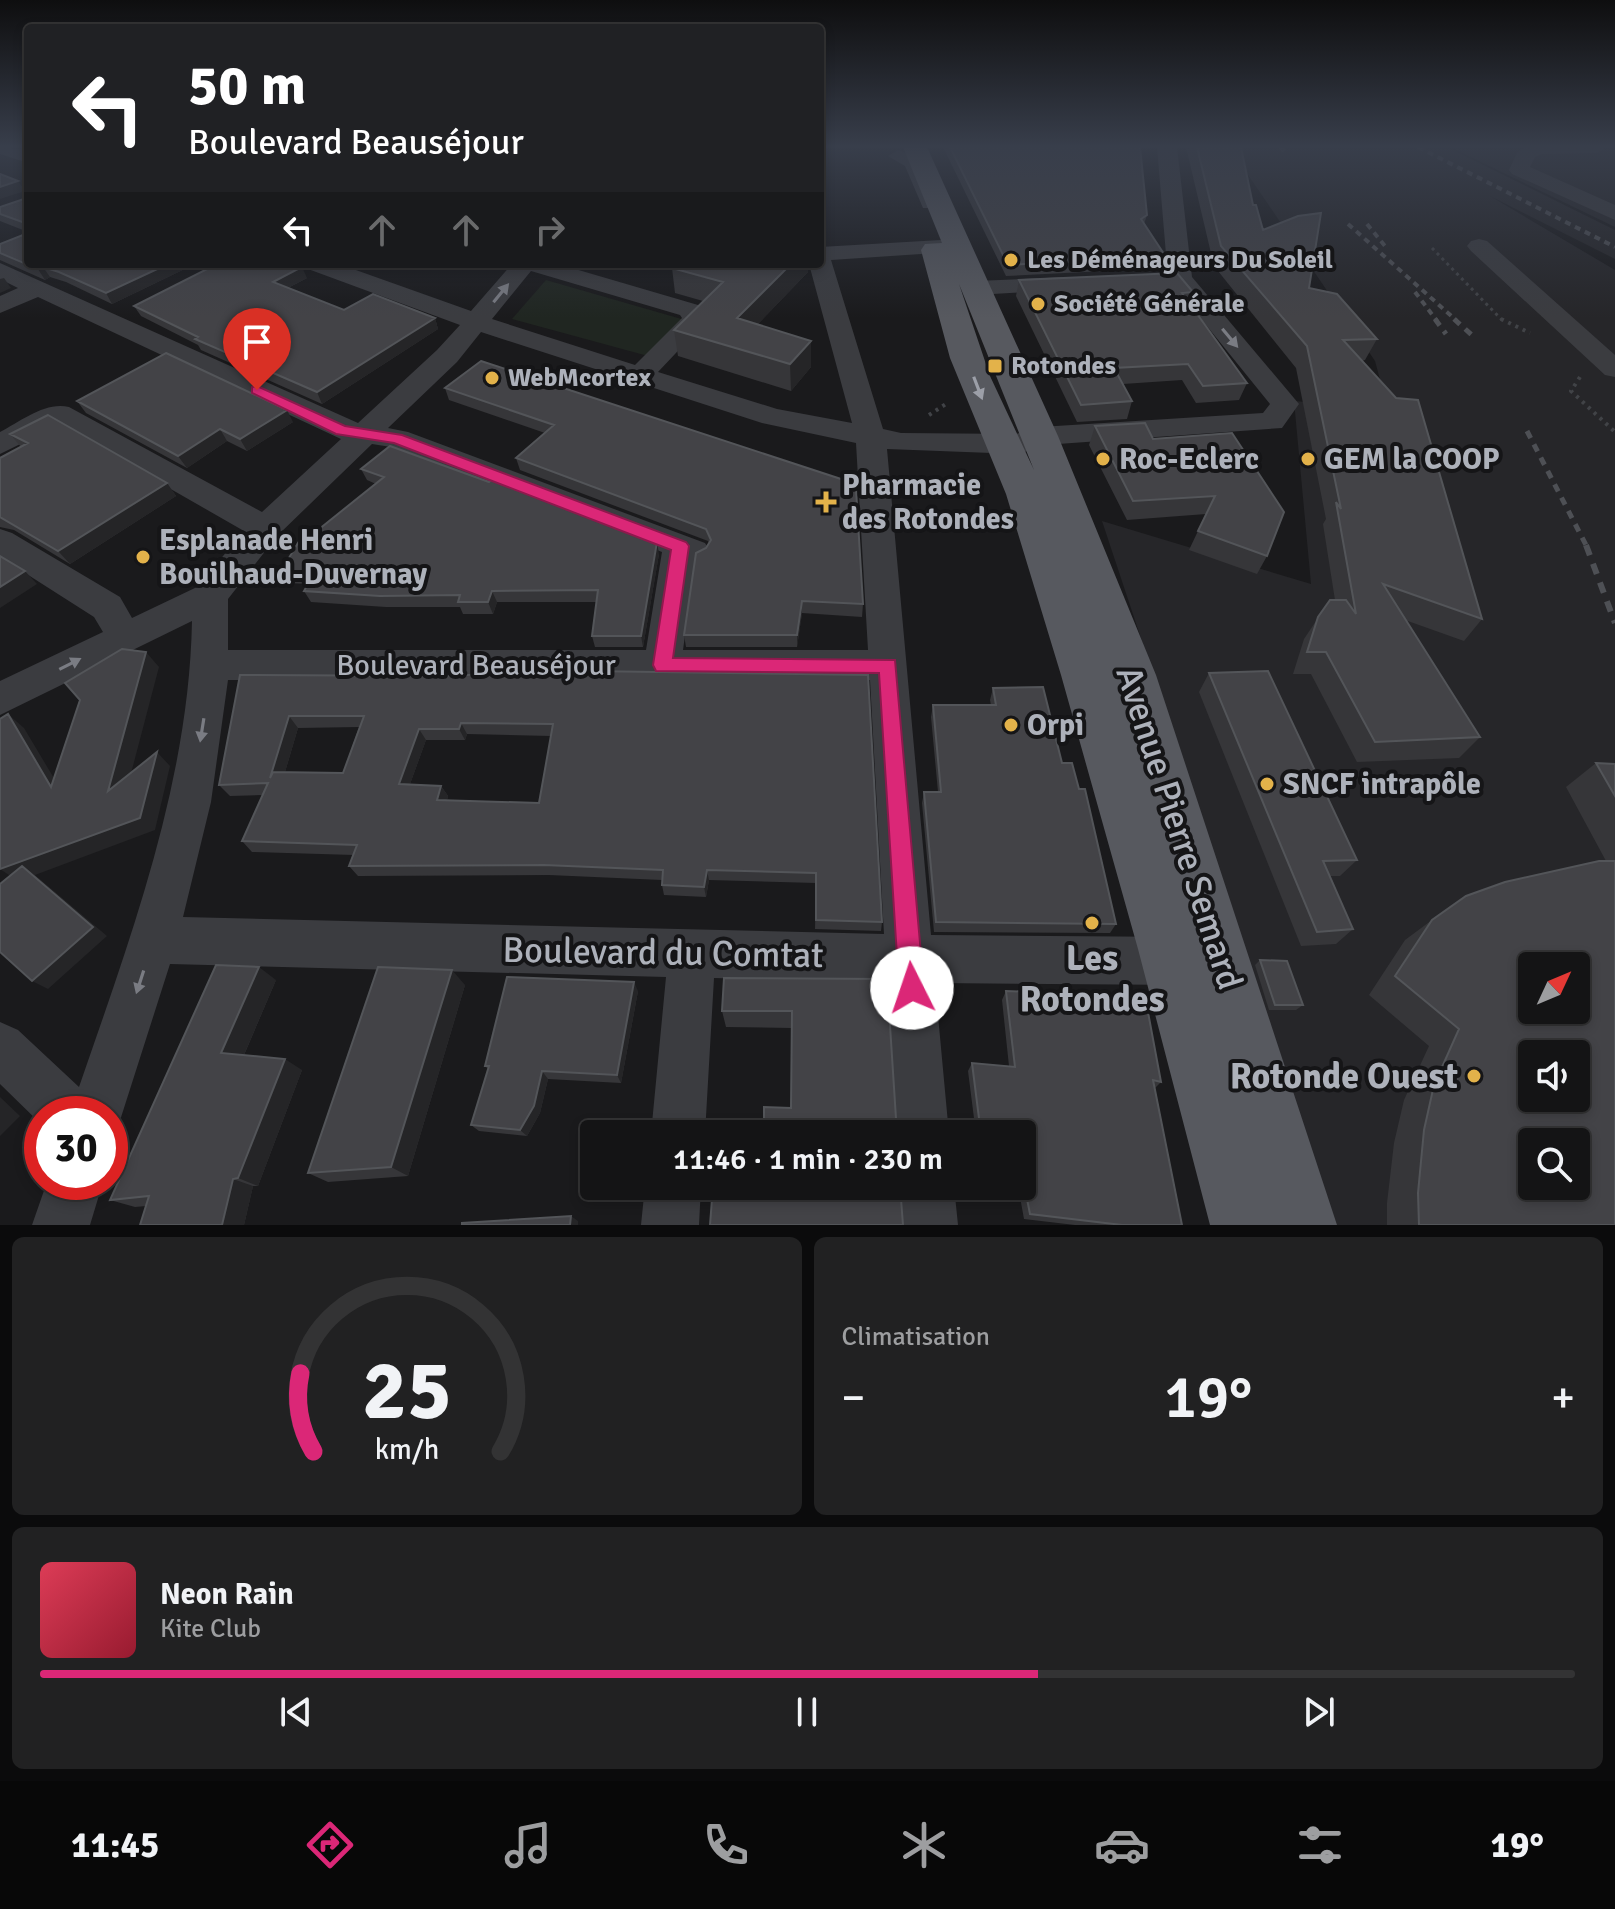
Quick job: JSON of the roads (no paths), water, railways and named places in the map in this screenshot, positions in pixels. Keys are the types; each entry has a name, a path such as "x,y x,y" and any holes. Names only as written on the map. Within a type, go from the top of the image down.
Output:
{"main road":[{"name":"Avenue Pierre Semard","path":"929,204 947,247 976,288 1020,439 1023,490 1196,961 1302,1225"},
{"name":"Avenue Pierre Semard","path":"947,247 958,332 1020,439"},
{"name":"Avenue Pierre Semard","path":"1196,961 1245,1225"}],"street":[{"path":"327,268 477,323 639,376 772,417 871,438 901,442 1020,439 1272,422 1285,404 1180,278 1173,204"},
{"path":"1595,204 1615,213"},
{"path":"1479,246 1615,369"},
{"path":"824,254 947,247"},
{"path":"0,699 210,596 265,528 447,356 522,268"},
{"path":"546,268 689,310 696,318 639,376"},
{"path":"822,268 871,438 921,1120"},
{"path":"0,270 106,320 159,358 342,430 397,439 687,549 662,665"},
{"path":"1149,279 1180,278"},
{"path":"976,288 1086,283"},
{"path":"0,305 39,288"},
{"path":"106,320 136,305"},
{"path":"0,444 72,406 265,528"},
{"path":"0,541 107,607 124,636"},
{"path":"103,1096 153,940 190,805 207,693 210,596"},
{"name":"Boulevard Beauséjour","path":"208,665 888,665"},
{"name":"Boulevard du Comtat","path":"153,940 909,959 1196,961"},
{"path":"679,1120 692,954"},
{"name":"Avenue Pierre Semard","path":"1196,961 1273,1225"},
{"path":"0,1048 50,1096"},
{"path":"61,1225 69,1200"},
{"path":"670,1225 672,1200"},
{"path":"927,1200 929,1225"}],"railway":[{"path":"1531,204 1615,247"},
{"path":"1348,224 1457,321"},
{"path":"1367,224 1385,246"},
{"path":"1415,292 1437,321"},
{"path":"1435,319 1446,334"},
{"path":"1454,319 1473,336"},
{"path":"1527,431 1586,545"},
{"path":"1586,545 1615,623"}],"place":[{"name":"Les Déménageurs Du Soleil","path":"1011,260"},
{"name":"Société Générale","path":"1038,304"},
{"name":"Rotondes","path":"995,366"},
{"name":"WebMcortex","path":"492,378"},
{"name":"Roc-Eclerc","path":"1103,459"},
{"name":"GEM la COOP","path":"1308,459"},
{"name":"Pharmacie des Rotondes","path":"826,502"},
{"name":"Esplanade Henri Bouilhaud-Duvernay","path":"143,557"},
{"name":"Orpi","path":"1011,725"},
{"name":"SNCF intrapôle","path":"1267,784"},
{"name":"Les Rotondes","path":"1092,923"},
{"name":"Rotonde Ouest","path":"1474,1076"}]}
